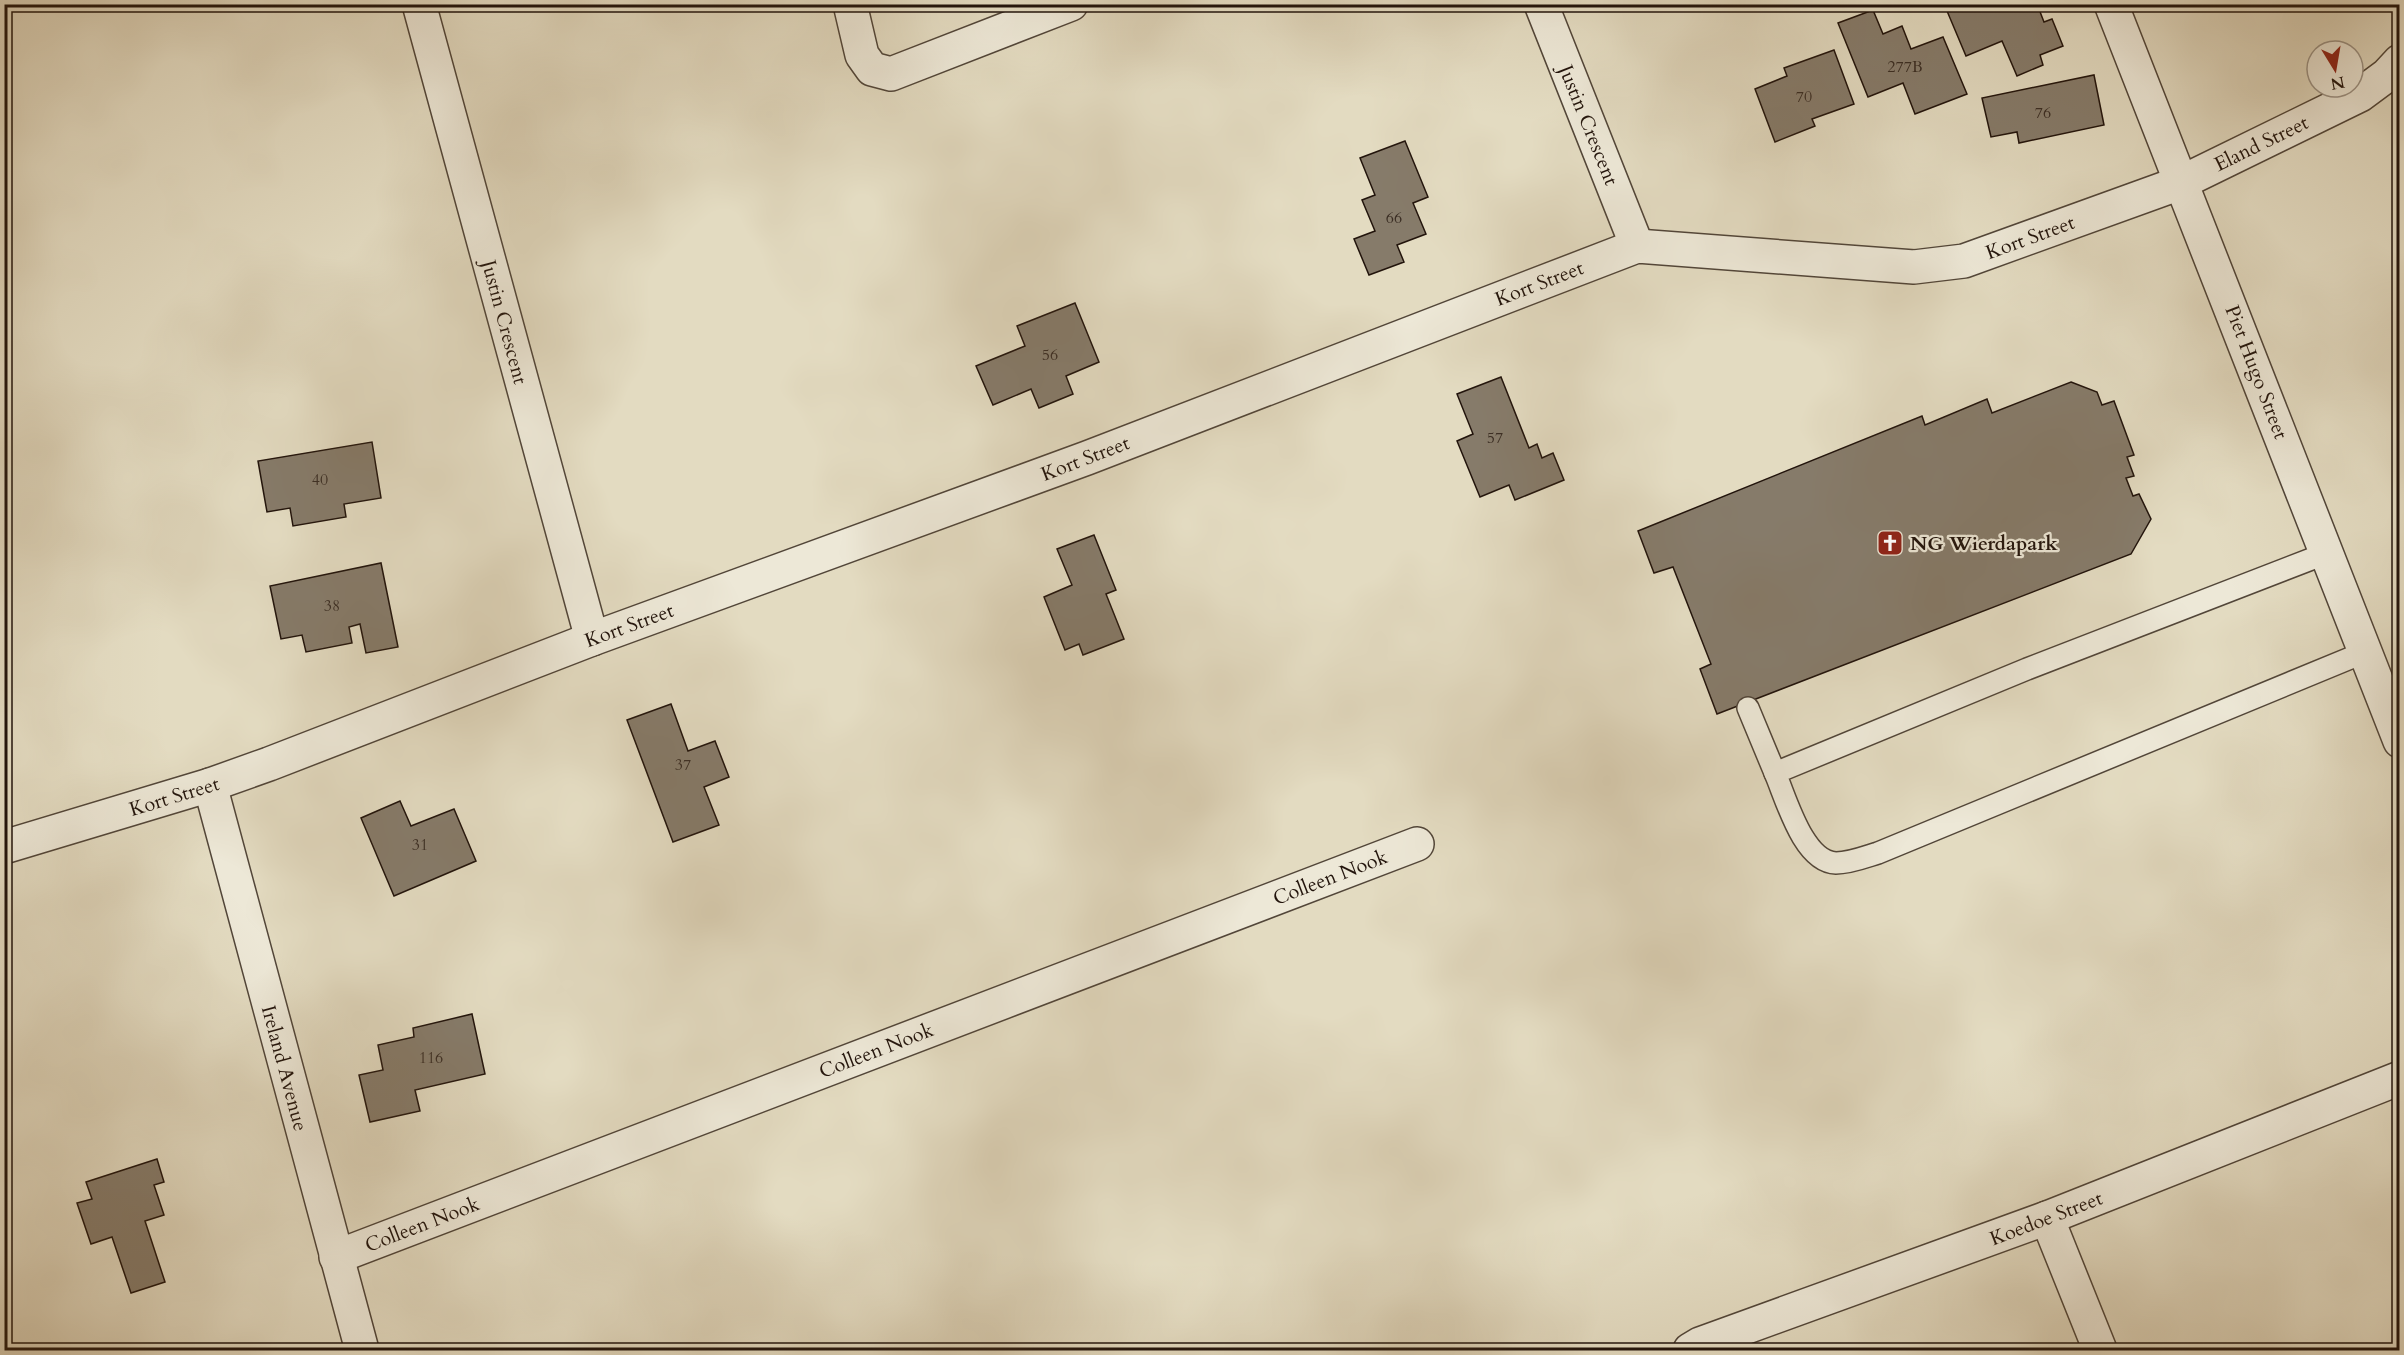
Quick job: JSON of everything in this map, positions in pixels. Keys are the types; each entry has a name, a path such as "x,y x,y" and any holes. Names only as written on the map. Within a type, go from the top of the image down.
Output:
{"street":[{"name":"Justin Crescent","path":"419,4 592,639"},
{"path":"850,4 862,56 872,69 891,74 1071,4"},
{"name":"Justin Crescent","path":"1541,4 1637,246"},
{"name":"Piet Hugo Street","path":"2111,4 2400,741"},
{"name":"Eland Street","path":"2180,183 2360,95 2387,75 2400,61"},
{"name":"Kort Street","path":"4,847 210,786 592,639 1087,458 1637,246 1893,266 1939,266 1964,261 2180,183"},
{"name":"Ireland Avenue","path":"210,786 362,1350"},
{"name":"Colleen Nook","path":"336,1257 1417,844"},
{"name":"Koedoe Street","path":"1690,1350 1700,1344 2047,1218 2400,1078"},
{"path":"2047,1218 2100,1350"}],"lane":[{"path":"1775,773 2027,669 2327,553"},
{"path":"1748,708 1806,844 1819,856 1834,863 1853,861 1878,853 2365,652"}],"building":[{"path":"1955,4 2037,4 2044,22 2052,19 2063,46 2040,55 2043,65 2017,76 2002,41 1966,56 1947,11 1956,7"},
{"path":"1873,10 1883,34 1902,26 1911,49 1943,37 1967,94 1915,114 1903,83 1868,97 1838,23"},
{"path":"1834,50 1854,104 1812,119 1815,126 1775,142 1755,89 1787,76 1784,68"},
{"path":"2094,75 2104,125 2019,143 2017,132 1991,137 1982,98"},
{"path":"1405,141 1428,197 1413,203 1426,234 1397,245 1404,262 1369,275 1354,239 1375,231 1362,200 1375,195 1360,158"},
{"path":"1075,303 1099,362 1066,376 1073,394 1039,408 1031,389 993,405 976,366 1025,346 1017,326"},
{"path":"1501,377 1529,448 1537,444 1542,458 1553,453 1564,480 1515,500 1509,485 1480,497 1457,441 1473,434 1457,394"},
{"name":"NG Wierdapark","path":"2071,382 2097,392 2102,405 2114,401 2134,455 2127,457 2134,476 2126,478 2133,496 2139,494 2151,519 2131,554 1717,714 1700,669 1711,664 1673,567 1654,573 1638,531 1922,416 1925,425 1987,399 1992,413"},
{"path":"372,442 381,498 344,504 346,517 293,526 290,508 267,512 258,461"},
{"path":"1094,535 1116,590 1106,594 1124,639 1083,655 1079,644 1065,650 1044,597 1072,585 1057,549"},
{"path":"381,563 398,647 366,653 360,624 349,627 352,643 306,652 302,635 281,639 270,586"},
{"path":"671,704 688,751 715,741 729,777 704,787 719,825 673,842 627,720"},
{"path":"400,801 411,826 454,809 476,861 394,896 361,818"},
{"path":"472,1014 485,1074 415,1090 420,1111 370,1122 359,1075 383,1070 378,1045 414,1037 413,1028"},
{"path":"157,1159 164,1182 154,1185 164,1215 145,1221 165,1282 131,1293 112,1237 91,1244 77,1203 92,1199 86,1182"}],"place":[{"name":"NG Wierdapark","path":"1890,543"}]}
